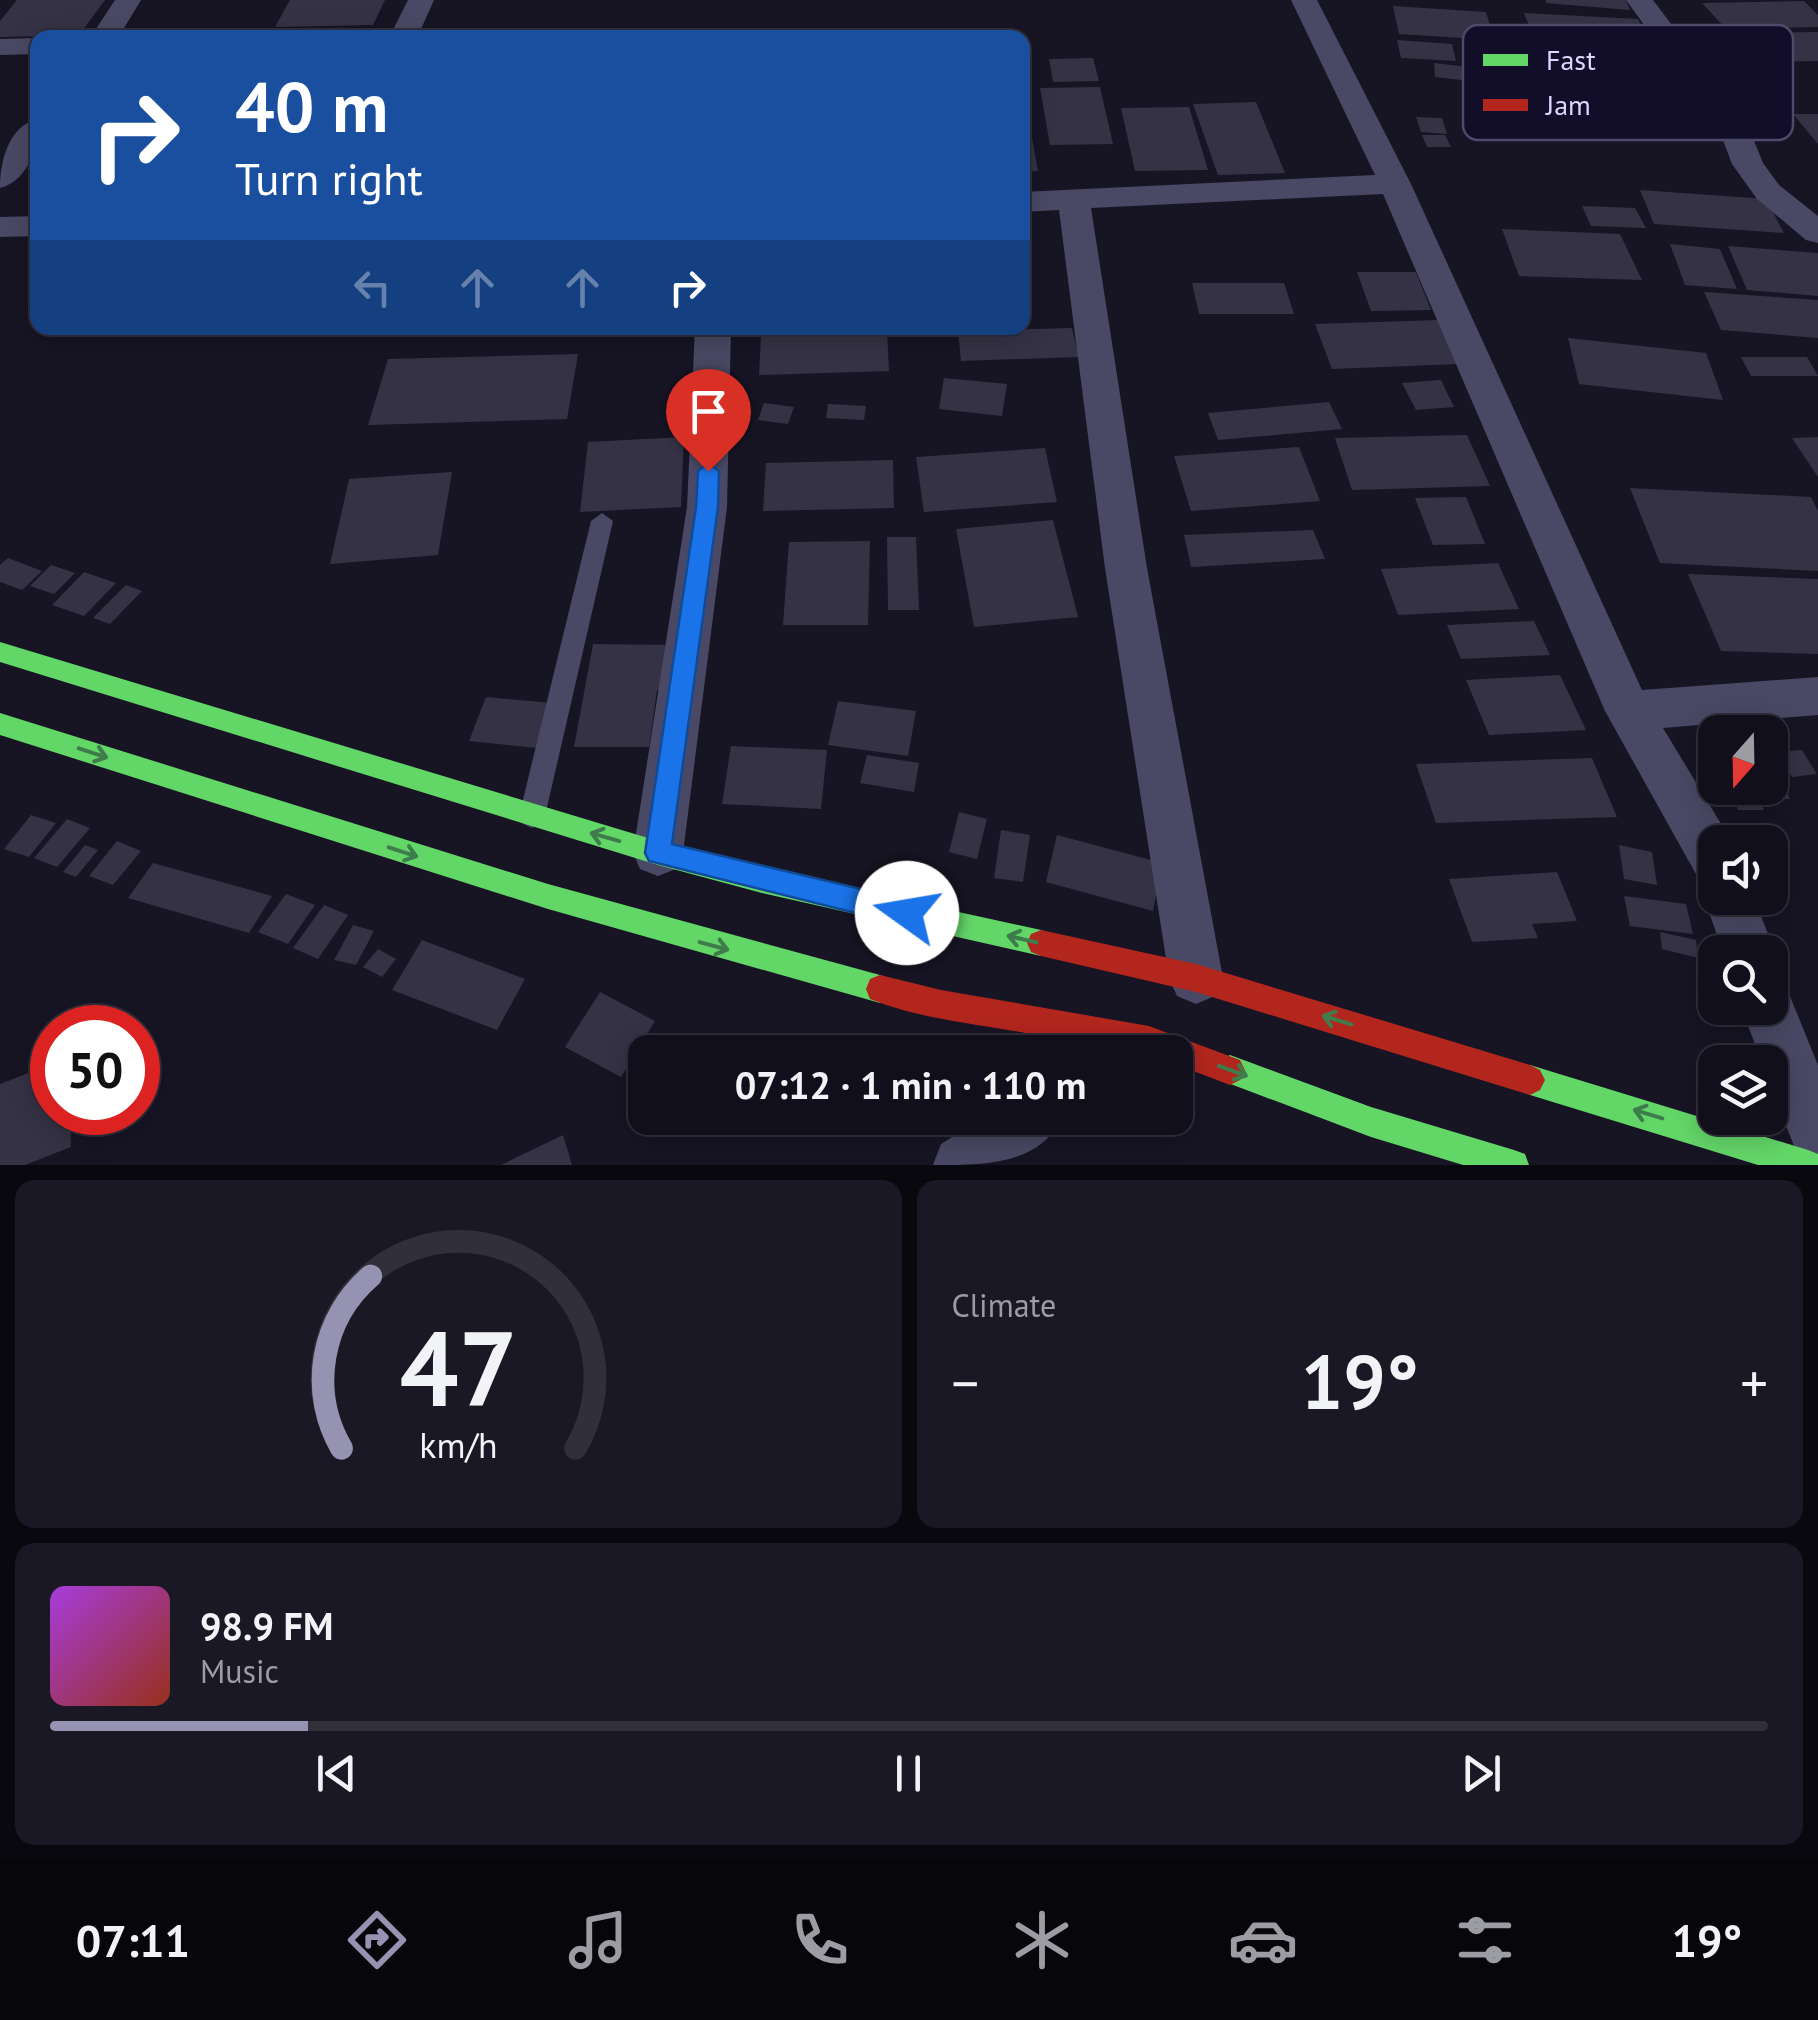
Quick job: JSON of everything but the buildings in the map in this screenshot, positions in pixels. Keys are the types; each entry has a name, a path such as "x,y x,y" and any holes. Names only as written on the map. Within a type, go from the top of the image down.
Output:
{"main road":[{"path":"0,652 658,853 762,881 1196,978 1808,1165"},
{"path":"0,724 480,878 710,946 940,1004 1088,1035"},
{"path":"1193,1063 1514,1165"}],"street":[{"path":"109,30 128,0"},
{"path":"406,30 421,0"},
{"path":"1304,0 1394,184 1628,711 1698,831"},
{"path":"1638,0 1657,25"},
{"path":"0,47 30,46"},
{"path":"0,178 30,139"},
{"path":"1739,140 1748,164 1768,192 1818,233"},
{"path":"1030,202 1394,184"},
{"path":"1074,200 1126,568 1196,978"},
{"path":"0,226 30,226"},
{"path":"658,853 707,507 713,335"},
{"path":"1628,711 1818,696"},
{"path":"1775,1025 1818,1136"},
{"path":"962,1165 1008,1135"}],"lane":[{"path":"532,816 602,521"}],"traffic: fast":[{"path":"0,652 658,853 762,881 1041,943"},
{"path":"0,724 548,897 880,989"},
{"path":"1230,1070 1371,1122 1514,1165"},
{"path":"1530,1080 1808,1165"}],"traffic: jam":[{"path":"1041,943 1196,978 1530,1080"},
{"path":"880,989 941,1004 1149,1040 1230,1070"}],"route":[{"path":"708,471 707,507 658,853 907,913"}]}
